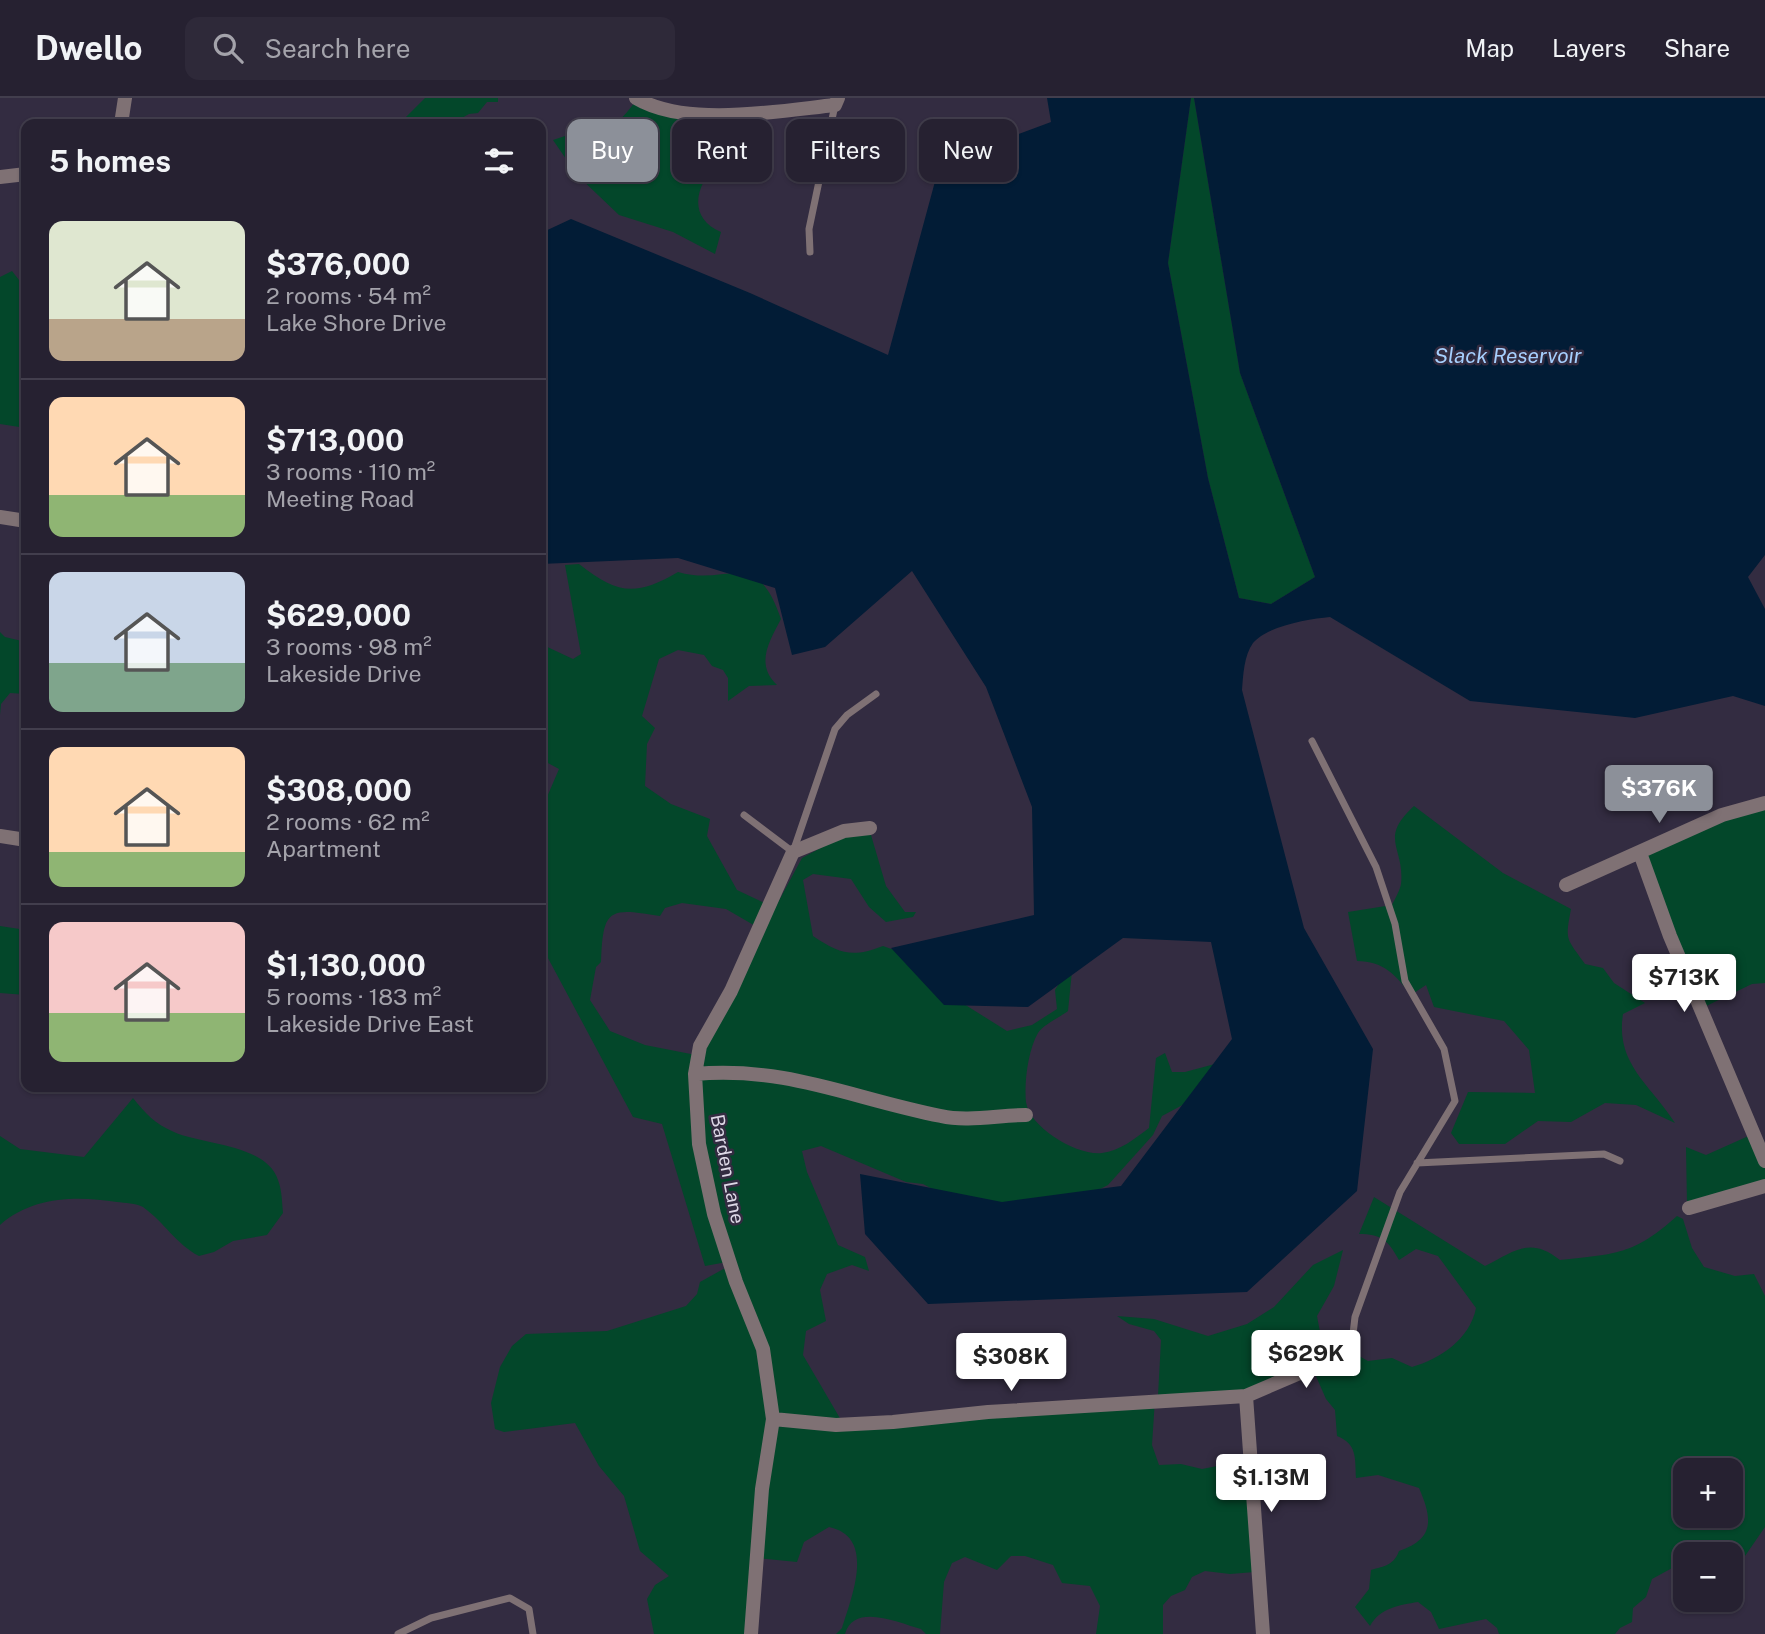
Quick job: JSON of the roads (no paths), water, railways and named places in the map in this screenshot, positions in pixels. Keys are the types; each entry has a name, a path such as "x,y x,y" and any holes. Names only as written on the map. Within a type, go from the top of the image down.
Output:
{"street":[{"path":"122,119 125,98"},
{"path":"636,98 688,114 745,114 836,101"},
{"path":"0,177 21,175"},
{"path":"0,517 21,520"},
{"path":"1566,884 1722,815 1765,803"},
{"path":"793,852 844,831 870,828"},
{"path":"0,836 21,839"},
{"name":"Barden Lane","path":"751,1634 762,1489 773,1419 763,1349 736,1282 714,1214 699,1144 695,1074 700,1046 731,991 793,852"},
{"path":"1640,853 1670,936 1765,1160"},
{"path":"695,1074 730,1071 799,1079 944,1117 1026,1115"},
{"path":"1689,1208 1765,1186"},
{"path":"773,1419 836,1425 1149,1400 1246,1396 1351,1351"},
{"path":"1246,1396 1263,1634"}],"lane":[{"path":"810,252 809,229 836,101"},
{"path":"744,815 793,852 835,729 847,715 876,694"},
{"path":"1312,741 1376,867 1395,924 1405,981 1444,1049 1455,1101 1400,1192 1355,1317 1351,1351"},
{"path":"1417,1163 1604,1154 1620,1161"},
{"path":"398,1634 431,1618 510,1598 529,1609 533,1634"}],"water":[{"name":"Slack Reservoir","path":"1047,98 1191,98 1168,263 1208,478 1239,598 1271,604 1315,577 1240,373 1194,98 1765,98 1765,555 1748,577 1765,609 1765,706 1733,696 1635,718 1470,701 1330,617 1289,624 1268,632 1253,643 1248,653 1242,690 1304,928 1373,1049 1357,1191 1247,1292 928,1304 865,1234 860,1174 1002,1202 1121,1186 1232,1039 1211,942 1123,938 1028,1007 944,1005 891,948 1034,915 1032,807 986,687 912,571 825,647 792,655 775,588 678,558 546,564 546,231 571,219 750,293 888,355 935,182 1017,182 1017,135 1051,122"}]}
